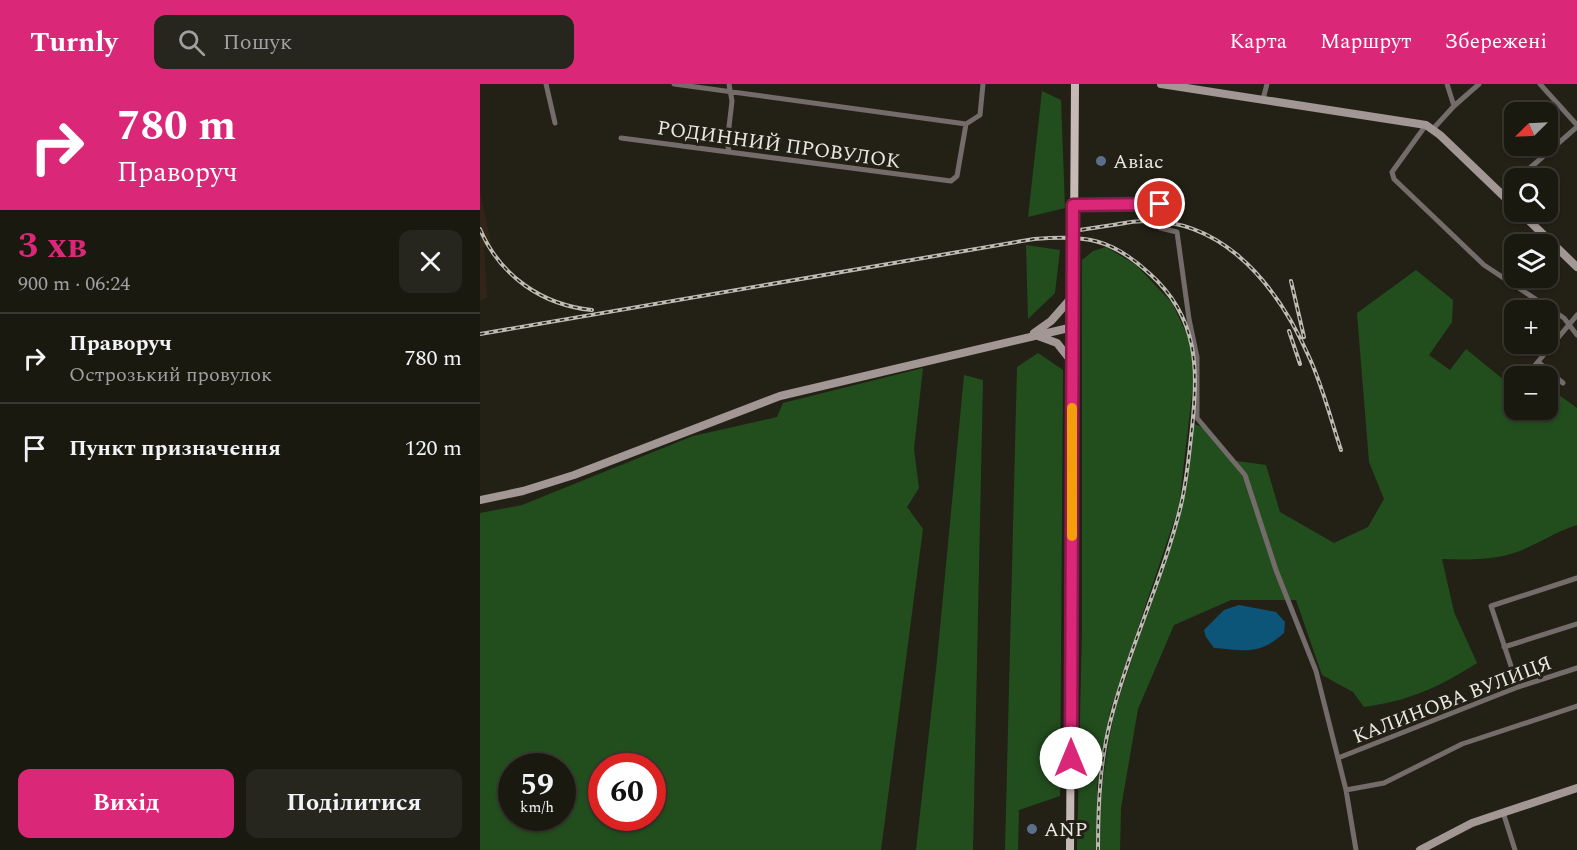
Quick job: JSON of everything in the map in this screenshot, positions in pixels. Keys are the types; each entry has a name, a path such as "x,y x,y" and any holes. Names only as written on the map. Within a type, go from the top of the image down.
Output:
{"main road":[{"path":"1070,850 1075,84"},
{"path":"1161,84 1429,127 1504,197"},
{"path":"1530,222 1577,267"},
{"path":"1031,335 1051,321 1073,296"},
{"path":"480,500 523,491 574,475 780,396 1072,327"},
{"path":"1031,335 1050,338 1072,362"},
{"path":"1420,850 1442,837 1503,812 1577,788"}],"street":[{"path":"546,84 555,123"},
{"path":"674,84 966,124 980,115 983,84"},
{"path":"729,84 732,101 727,144 729,150"},
{"path":"1263,99 1267,84"},
{"path":"1448,84 1454,106"},
{"path":"1479,84 1429,127 1392,172 1394,179 1484,265 1570,323 1577,335"},
{"path":"1530,168 1577,126 1540,84"},
{"name":"РОДИННИЙ ПРОВУЛОК","path":"621,138 729,150 734,154 946,181 957,176 966,124"},
{"path":"1073,205 1160,204 1160,228 1177,232 1189,319 1197,357 1197,418 1245,475 1276,570 1316,671 1346,790 1356,850"},
{"path":"1535,366 1577,315"},
{"path":"1538,362 1563,383"},
{"path":"1518,687 1491,606 1577,578"},
{"path":"1504,647 1577,624"},
{"name":"КАЛИНОВА ВУЛИЦЯ","path":"1338,758 1518,687 1577,668"},
{"path":"1346,790 1384,783 1462,744 1577,706"},
{"path":"1503,812 1515,850"}],"shaded area":[{"path":"480,192 491,243 484,246 487,298 480,301"}],"green space":[{"path":"1042,91 1061,100 1065,208 1028,217"},
{"path":"1026,245 1060,250 1055,293 1028,319"},
{"path":"1106,247 1136,265 1172,303 1191,343 1193,385 1179,506 1110,711 1097,786 1097,850 1077,850 1082,631 1082,260 1093,251"},
{"path":"1416,270 1453,300 1452,322 1429,355 1450,370 1466,349 1504,380 1504,420 1558,420 1558,394 1577,408 1577,525 1508,555 1480,559 1442,559 1454,612 1477,663 1436,686 1395,701 1364,707 1353,692 1322,675 1296,600 1231,600 1174,625 1138,709 1121,808 1120,850 1100,850 1103,780 1115,711 1186,493 1194,424 1204,428 1230,460 1266,465 1280,512 1334,543 1368,527 1384,499 1369,462 1357,313"},
{"path":"1038,353 1063,370 1060,796 1019,810 1018,850 1005,850 1017,367"},
{"path":"923,368 914,449 919,488 907,507 923,529 881,850 480,850 480,513 522,505 693,436 777,417 783,403"},
{"path":"964,375 983,380 973,850 916,850 937,660"}],"water":[{"path":"1239,605 1276,612 1285,622 1284,633 1267,645 1251,650 1214,648 1204,630 1224,610"}],"railway":[{"path":"1118,224 1152,221 1183,226 1211,237 1236,254 1259,276 1279,301 1296,329 1323,393 1341,450"},
{"path":"1073,231 1126,223"},
{"path":"480,229 499,261 525,285 556,302 592,310"},
{"path":"480,334 1034,239 1069,238 1097,241 1136,262 1166,291 1178,308 1186,327 1192,345 1194,406 1188,467 1181,505 1166,557 1129,659 1105,746 1098,850"},
{"path":"1291,281 1304,337"},
{"path":"1289,331 1300,364"}],"slow traffic":[{"path":"1072,408 1072,536"}],"place":[{"name":"Авіас","path":"1101,161"},
{"name":"ANP","path":"1032,829"}],"route":[{"path":"1071,758 1073,205 1160,204"}]}
